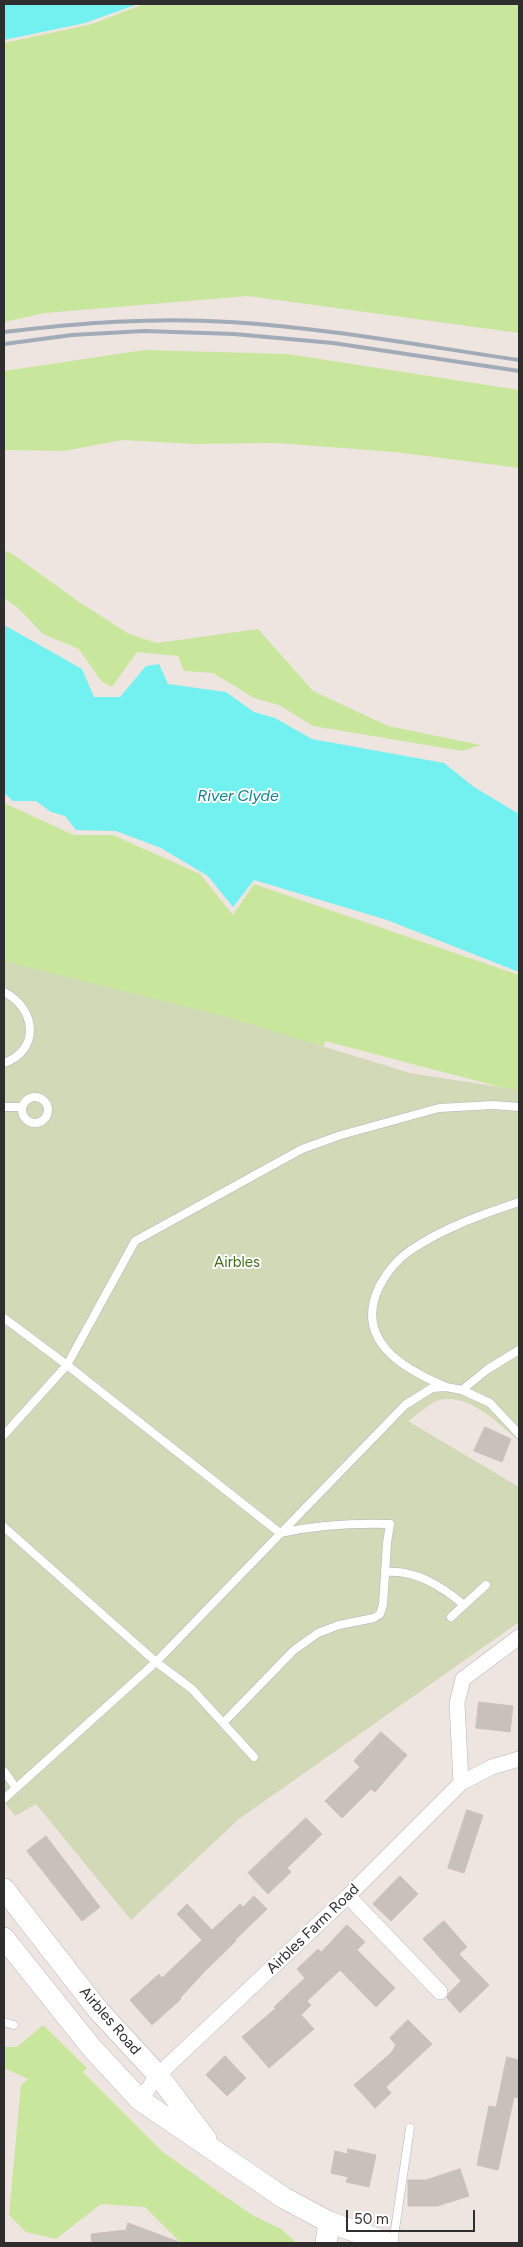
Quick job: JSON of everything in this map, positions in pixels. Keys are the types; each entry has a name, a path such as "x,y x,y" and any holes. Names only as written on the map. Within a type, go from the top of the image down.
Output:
{"main road":[{"name":"Airbles Road","path":"4,1888 98,2010 158,2075 216,2153"},
{"name":"Airbles Road","path":"4,1938 91,2047 140,2100 284,2198 329,2222 388,2243"},
{"path":"326,2243 329,2222"}],"street":[{"path":"461,1783 457,1703 463,1679 519,1637"},
{"name":"Airbles Farm Road","path":"140,2100 158,2075 348,1896 461,1783 492,1767 519,1759"},
{"path":"348,1896 440,1992"}],"lane":[{"path":"4,992 18,1002 25,1011 30,1022 30,1036 26,1049 4,1063"},
{"path":"4,1435 67,1365 135,1241 302,1149 341,1135 439,1108 493,1105 519,1107"},
{"path":"4,1107 22,1107"},
{"path":"519,1202 433,1237 411,1250 396,1262 384,1278 372,1306 372,1322 376,1335 386,1350 401,1364 423,1377 446,1387 462,1390 490,1403 519,1434"},
{"path":"4,1318 67,1365 280,1533"},
{"path":"462,1390 488,1369 519,1350"},
{"path":"4,1799 156,1662 405,1405 432,1388 446,1387"},
{"path":"224,1722 294,1650 318,1633 339,1625 374,1618 380,1614 383,1605 386,1543 390,1524 353,1523 304,1528 280,1533"},
{"path":"4,1527 156,1662 192,1689 254,1757"},
{"path":"385,1572 395,1571 440,1586 464,1605"},
{"path":"451,1618 486,1585"},
{"path":"4,1771 16,1788"},
{"path":"4,2022 14,2024"},
{"path":"393,2243 410,2128"}],"green space":[{"path":"144,4 519,4 519,333 248,296 45,313 4,322 4,43 92,24"},
{"path":"144,350 288,354 519,390 519,468 395,452 276,443 194,444 122,440 64,451 4,450 4,371"},
{"path":"4,551 11,553 79,602 129,634 157,643 258,629 313,691 388,726 481,745 462,751 313,726 279,705 254,698 213,673 184,671 178,656 137,652 112,687 101,681 79,649 43,634 19,609 4,598"},
{"path":"4,803 74,835 113,835 200,874 233,915 254,884 519,975 519,1092 325,1041 324,1046 4,970"},
{"name":"Airbles","path":"4,961 224,1016 410,1073 519,1090 519,1441 493,1419 472,1405 451,1399 436,1401 408,1421 519,1487 519,1622 239,1819 131,1920 36,1804 15,1816 4,1802"},
{"path":"43,2025 87,2068 83,2072 163,2152 254,2216 281,2229 297,2243 181,2243 145,2207 101,2204 56,2239 26,2232 9,2215 21,2085 28,2079 4,2068 4,2047 17,2047"}],"water":[{"path":"4,4 138,4 85,23 4,40"},
{"name":"River Clyde","path":"4,625 82,669 94,697 120,697 146,666 159,664 168,684 226,692 254,712 275,718 312,739 444,763 474,787 519,814 519,972 387,920 254,880 233,907 208,876 161,848 116,831 76,830 65,816 51,812 36,801 13,801 4,793"}],"building":[{"path":"485,1427 511,1439 502,1462 474,1451"},
{"path":"479,1702 513,1706 510,1732 476,1728"},
{"path":"381,1732 407,1755 375,1792 371,1789 342,1818 325,1801 360,1767 354,1761"},
{"path":"467,1810 483,1815 464,1873 448,1868"},
{"path":"306,1818 322,1834 287,1868 291,1872 268,1894 248,1873"},
{"path":"46,1836 100,1907 82,1921 27,1851"},
{"path":"400,1876 418,1894 391,1921 373,1904"},
{"path":"254,1896 267,1909 207,1969 181,1999 152,2025 130,2000 159,1974 162,1978 202,1940 177,1914 187,1904 212,1930 240,1904 243,1907"},
{"path":"444,1921 467,1947 459,1954 489,1985 460,2013 447,1998 449,1993 461,1981 423,1939"},
{"path":"347,1925 365,1942 357,1950 395,1988 376,2007 340,1970 307,2001 311,2005 301,2015 314,2029 269,2068 242,2037 276,2008 274,2007 305,1978 297,1969 318,1949 321,1952"},
{"path":"408,2020 432,2044 386,2087 391,2093 375,2108 354,2085 391,2053 396,2045 390,2038"},
{"path":"225,2056 246,2078 227,2096 206,2075"},
{"path":"507,2057 519,2060 519,2098 514,2097 498,2170 477,2165 489,2106 496,2107"},
{"path":"348,2149 376,2155 369,2187 346,2182 348,2177 331,2173 335,2151 347,2154"},
{"path":"460,2169 469,2196 437,2206 408,2206 408,2180 426,2180"},
{"path":"128,2223 179,2242 92,2243 91,2234 126,2230"}],"railway":[{"path":"4,332 117,322 173,320 230,322 303,328 519,360"},
{"path":"4,344 72,335 144,331 234,334 333,343 519,371"}]}
